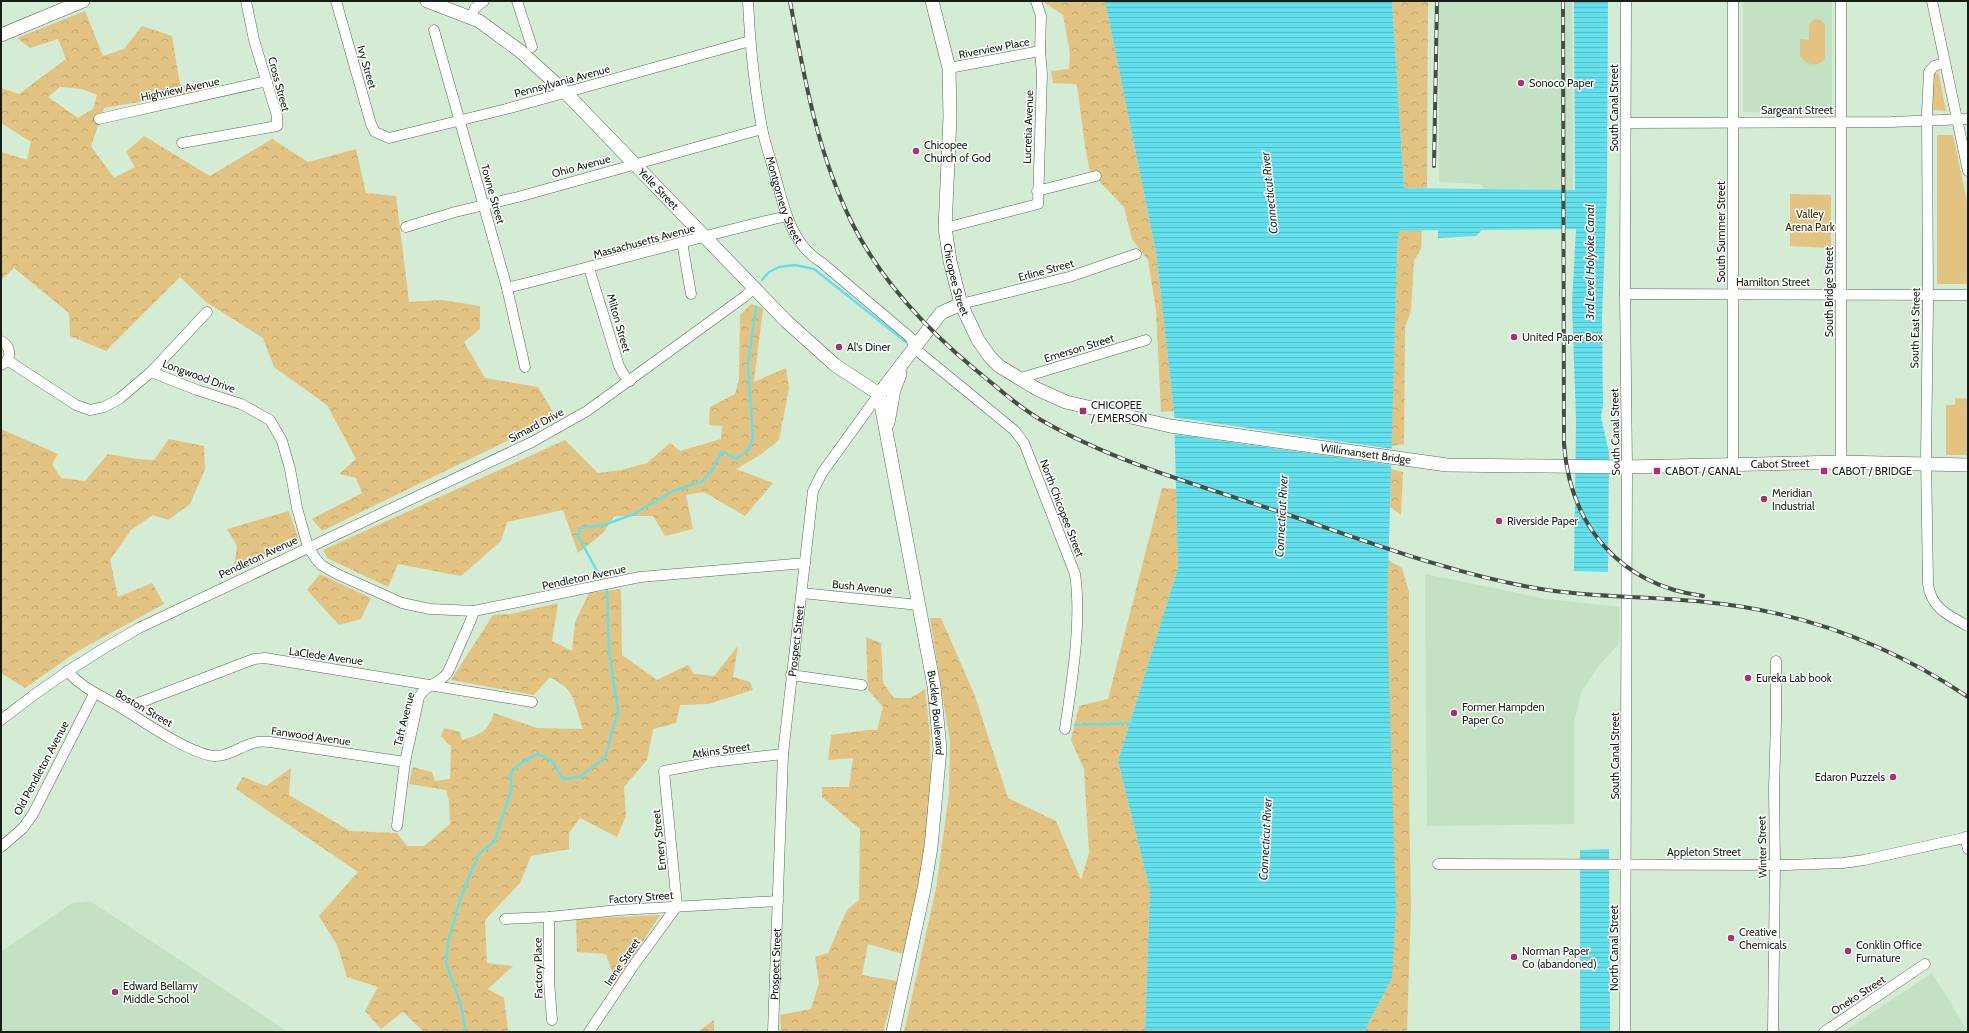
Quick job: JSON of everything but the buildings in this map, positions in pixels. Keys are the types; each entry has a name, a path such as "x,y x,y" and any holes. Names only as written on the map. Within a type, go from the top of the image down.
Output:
{"main road":[{"path":"1,35 83,1"},
{"name":"Yelle Street","path":"427,1 471,17 488,27 520,51 565,92 786,321 830,360 879,394"},
{"name":"Chicopee Street","path":"932,1 949,68 950,117 945,228 950,261 961,304 978,340 990,357 999,366 1037,390 1066,402 1170,426"},
{"name":"Prospect Street","path":"879,394 941,313 961,304"},
{"path":"887,438 894,390 910,352"},
{"name":"Buckley Boulevard","path":"879,394 934,686 940,749 931,847 924,888 893,1032"},
{"name":"Willimansett Bridge","path":"1170,426 1448,465"},
{"name":"Cabot Street","path":"1448,465 1623,466 1840,462 1968,465"}],"street":[{"name":"Cross Street","path":"182,143 277,126 277,116 254,40 246,1"},
{"name":"Ivy Street","path":"336,1 371,124 375,132 380,136"},
{"path":"471,17 475,8 484,1"},
{"path":"517,1 532,47"},
{"name":"Montgomery Street","path":"748,1 750,41 762,130 787,216 795,234 813,257 821,262 911,338 910,352"},
{"name":"Riverview Place","path":"949,68 1040,51 1041,16 1036,1"},
{"name":"South Canal Street","path":"1622,863 1626,1"},
{"name":"South Summer Street","path":"1733,1 1733,464"},
{"name":"South Bridge Street","path":"1840,1 1842,294 1840,462"},
{"path":"1932,1 1968,171"},
{"name":"Towne Street","path":"434,30 484,205 525,367"},
{"name":"Pennsylvania Avenue","path":"380,136 389,138 459,121 750,41"},
{"name":"Lucretia Avenue","path":"945,228 1038,204 1037,191 1041,96 1040,51"},
{"name":"South East Street","path":"1944,63 1934,66 1929,72 1927,464 1928,584 1933,601 1948,616 1968,626"},
{"name":"Highview Avenue","path":"99,119 267,81"},
{"name":"Sargeant Street","path":"1626,123 1958,121 1968,119"},
{"name":"Ohio Avenue","path":"406,227 762,130"},
{"path":"1037,191 1096,176"},
{"name":"Massachusetts Avenue","path":"506,288 589,268 648,250 787,216"},
{"path":"682,242 691,294"},
{"name":"Erline Street","path":"961,304 1069,277 1136,254"},
{"name":"Milton Street","path":"589,268 619,366 624,375 630,381"},
{"name":"Simard Drive","path":"308,547 532,442 587,411 744,298 754,288"},
{"name":"Hamilton Street","path":"1625,294 1842,294 1968,296"},
{"path":"151,372 208,312"},
{"name":"Emerson Street","path":"1018,378 1146,340"},
{"name":"Longwood Drive","path":"1,341 9,348 4,363 76,405 90,410 104,408 119,399 151,372 197,390 241,404 270,420 282,441 290,469 297,508 308,547"},
{"name":"North Chicopee Street","path":"910,352 1014,430 1024,443 1075,574 1078,593 1077,622 1065,729"},
{"name":"Prospect Street","path":"773,1032 783,754 813,491 816,483 879,394"},
{"name":"Pendleton Avenue","path":"1,720 67,671 97,651 174,611 308,547 321,565 337,574 402,603 430,609 474,611 530,601 601,584 640,577 805,564"},
{"name":"Bush Avenue","path":"802,593 919,605"},
{"name":"Taft Avenue","path":"397,826 405,762 419,696 424,689 444,677 448,672 474,611"},
{"name":"LaClede Avenue","path":"123,709 254,659 265,658 431,684 532,702"},
{"name":"Winter Street","path":"1774,1032 1774,789 1776,661"},
{"name":"Boston Street","path":"67,671 76,681 94,694 123,709 177,741 205,754 215,756"},
{"path":"792,675 862,685"},
{"name":"Old Pendleton Avenue","path":"1,847 23,828 33,814 94,694"},
{"name":"Fanwood Avenue","path":"215,756 257,742 270,742 405,762"},
{"name":"Atkins Street","path":"664,771 712,762 783,754"},
{"name":"Emery Street","path":"664,771 677,906"},
{"path":"1966,837 1968,849"},
{"name":"Appleton Street","path":"1438,864 1843,863 1966,837"},
{"name":"North Canal Street","path":"1622,863 1625,1032"},
{"name":"Factory Street","path":"505,919 550,917 677,906 778,901"},
{"name":"Irene Street","path":"589,1032 636,962 677,906"},
{"name":"Factory Place","path":"550,917 549,981 552,1020"},
{"name":"Oneko Street","path":"1824,1032 1925,964"}],"shaded area":[{"path":"1439,1 1572,1 1573,190 1487,193 1480,184 1439,182"},
{"path":"1743,1 1832,1 1832,113 1743,112"},
{"path":"1425,574 1546,599 1620,607 1619,644 1601,663 1582,690 1574,723 1574,824 1427,826"},
{"name":"Edward Bellamy Middle School","path":"90,901 288,1032 1,1032 1,952 72,903"},
{"path":"1932,973 1968,1032 1843,1032"}],"green space":[{"path":"1105,1 1156,252 1174,411 1161,412 1156,310 1148,260 1132,239 1124,207 1090,172 1085,147 1077,84 1053,83 1051,71 1069,69 1070,53 1063,15 1044,2"},
{"path":"1392,1 1428,1 1427,188 1404,188"},
{"path":"85,11 103,56 124,49 142,26 172,36 180,85 204,91 104,108 91,146 114,178 135,167 126,152 144,136 210,176 272,139 308,162 356,149 366,193 396,196 409,302 442,300 480,306 480,329 464,342 485,378 538,387 556,417 322,531 312,519 362,493 356,478 339,474 356,459 327,405 274,367 263,338 206,302 180,277 106,351 70,336 69,313 14,268 1,280 1,152 27,160 31,142 1,123 1,88 19,94 66,59 58,39 30,48 17,38","holes":["60,87 82,89 97,95 93,109 78,118 48,97"]},
{"path":"1814,19 1821,20 1825,24 1825,59 1818,64 1806,62 1800,56 1800,39 1809,40 1809,25"},
{"path":"1935,72 1939,75 1946,111 1933,110 1932,75"},
{"path":"1937,135 1953,135 1968,206 1968,284 1937,284"},
{"name":"Valley Arena Park","path":"1790,194 1831,195 1831,248 1790,246"},
{"path":"1422,230 1421,249 1414,261 1411,311 1405,327 1404,444 1391,446 1397,252 1399,231"},
{"path":"751,304 763,308 754,382 786,368 789,388 779,440 760,455 736,469 773,483 745,516 704,492 686,495 693,529 665,536 653,516 614,516 603,533 578,553 563,510 507,522 501,541 461,576 398,564 388,587 327,558 323,550 565,440 598,473 621,470 647,463 670,443 680,451 721,439 722,426 709,425 710,407 735,394 739,379 740,315"},
{"path":"1955,398 1968,399 1967,455 1946,455 1946,405 1955,405"},
{"path":"1,429 58,454 52,464 61,478 85,481 108,454 137,459 154,460 169,439 204,446 205,469 190,504 168,520 153,515 131,530 110,560 118,597 152,583 164,604 78,651 25,688 1,673"},
{"path":"1391,469 1403,472 1401,515 1390,507"},
{"path":"1162,488 1176,489 1178,568 1118,761 1150,890 1145,1032 904,1032 936,889 949,794 950,742 930,618 941,618 975,696 1008,798 1056,821 1081,880 1089,853 1084,769 1071,740 1079,706 1108,699"},
{"path":"289,511 299,541 244,568 234,567 237,546 227,529"},
{"path":"1388,560 1402,568 1409,592 1409,793 1411,908 1407,1032 1364,1032 1392,978 1387,613"},
{"path":"320,574 371,598 361,619 339,625 307,590"},
{"path":"621,589 622,655 657,680 688,665 694,674 714,676 738,646 733,677 750,682 753,690 708,704 680,705 676,723 653,729 647,760 624,787 626,816 617,837 580,818 569,833 569,849 531,856 520,883 485,920 487,963 513,966 488,989 504,998 508,1030 506,1032 424,1032 403,1012 381,1029 365,1011 378,987 347,977 337,945 319,916 358,872 236,789 243,777 266,786 291,768 289,795 350,831 397,833 407,846 424,846 450,824 449,801 446,790 409,784 413,767 432,772 435,781 450,779 451,746 441,736 444,728 460,732 462,740 479,734 486,729 494,713 537,728 583,729 573,698 567,688 550,677 534,695 451,680 493,615 511,614 558,603 552,641 572,651 575,622 589,593"},
{"path":"866,637 881,643 883,683 894,698 911,698 925,689 930,734 931,790 920,877 903,954 868,944 862,975 897,981 883,1032 781,1032 780,1015 811,1009 819,983 815,957 828,953 847,910 859,900 860,829 822,797 822,787 849,787 853,758 828,760 831,735 877,730 883,707 868,690"},
{"path":"660,915 616,983 606,954 577,952 576,919"},
{"path":"714,1020 714,1032 697,1032"}],"water":[{"path":"1105,1 1392,1 1404,188 1575,190 1574,1 1608,1 1607,190 1602,318 1603,405 1601,417 1609,453 1608,572 1574,571 1576,420 1572,303 1576,229 1482,230 1476,236 1438,238 1438,230 1399,231 1397,252 1387,613 1396,908 1392,978 1364,1032 1145,1032 1150,890 1118,761 1178,568 1174,411 1156,252"},
{"path":"1609,849 1610,1032 1580,1032 1580,850"}],"pier":[{"path":"1172,417 1393,449 1393,465 1173,434"}],"waterway":[{"path":"762,280 769,272 779,267 795,265 814,269 906,342"},
{"path":"603,582 578,536 580,528 604,525 634,514 673,491 703,481 713,469 722,451 736,459 749,449 753,438 748,365 756,307"},
{"path":"463,1032 465,1026 460,1002 446,963 448,942 460,900 478,855 494,842 512,788 510,775 522,763 538,754 552,761 563,779 580,777 605,757 618,711 609,652 607,591 605,586"},
{"path":"1075,725 1132,723"}],"railway":[{"path":"790,1 813,114 821,142 840,196 852,223 865,246 896,290 932,331 1004,394 1041,420 1097,448 1156,472 1441,566 1475,575 1508,583 1561,592 1684,600 1740,606 1809,622 1875,646 1907,661 1968,697"},
{"path":"1434,166 1437,1"},
{"path":"1563,1 1564,444 1568,474 1577,501 1589,525 1605,547 1624,565 1647,579 1673,590 1703,596"}],"place":[{"name":"Sonoco Paper","path":"1521,83"},
{"name":"Chicopee Church of God","path":"916,151"},
{"name":"United Paper Box","path":"1514,337"},
{"name":"Al's Diner","path":"839,347"},
{"name":"CHICOPEE / EMERSON","path":"1083,411"},
{"name":"CABOT / CANAL","path":"1657,471"},
{"name":"CABOT / BRIDGE","path":"1824,471"},
{"name":"Meridian Industrial","path":"1764,499"},
{"name":"Riverside Paper","path":"1499,521"},
{"name":"Eureka Lab book","path":"1748,678"},
{"name":"Former Hampden Paper Co","path":"1454,713"},
{"name":"Edaron Puzzels","path":"1893,777"},
{"name":"Creative Chemicals","path":"1731,938"},
{"name":"Conklin Office Furnature","path":"1848,951"},
{"name":"Norman Paper Co (abandoned)","path":"1514,957"},
{"name":"Edward Bellamy Middle School","path":"115,992"}],"water label":[{"name":"Connecticut River","path":"1269,193"},
{"name":"3rd Level Holyoke Canal","path":"1589,262"},
{"name":"Connecticut River","path":"1281,516"},
{"name":"Connecticut River","path":"1265,839"}]}
